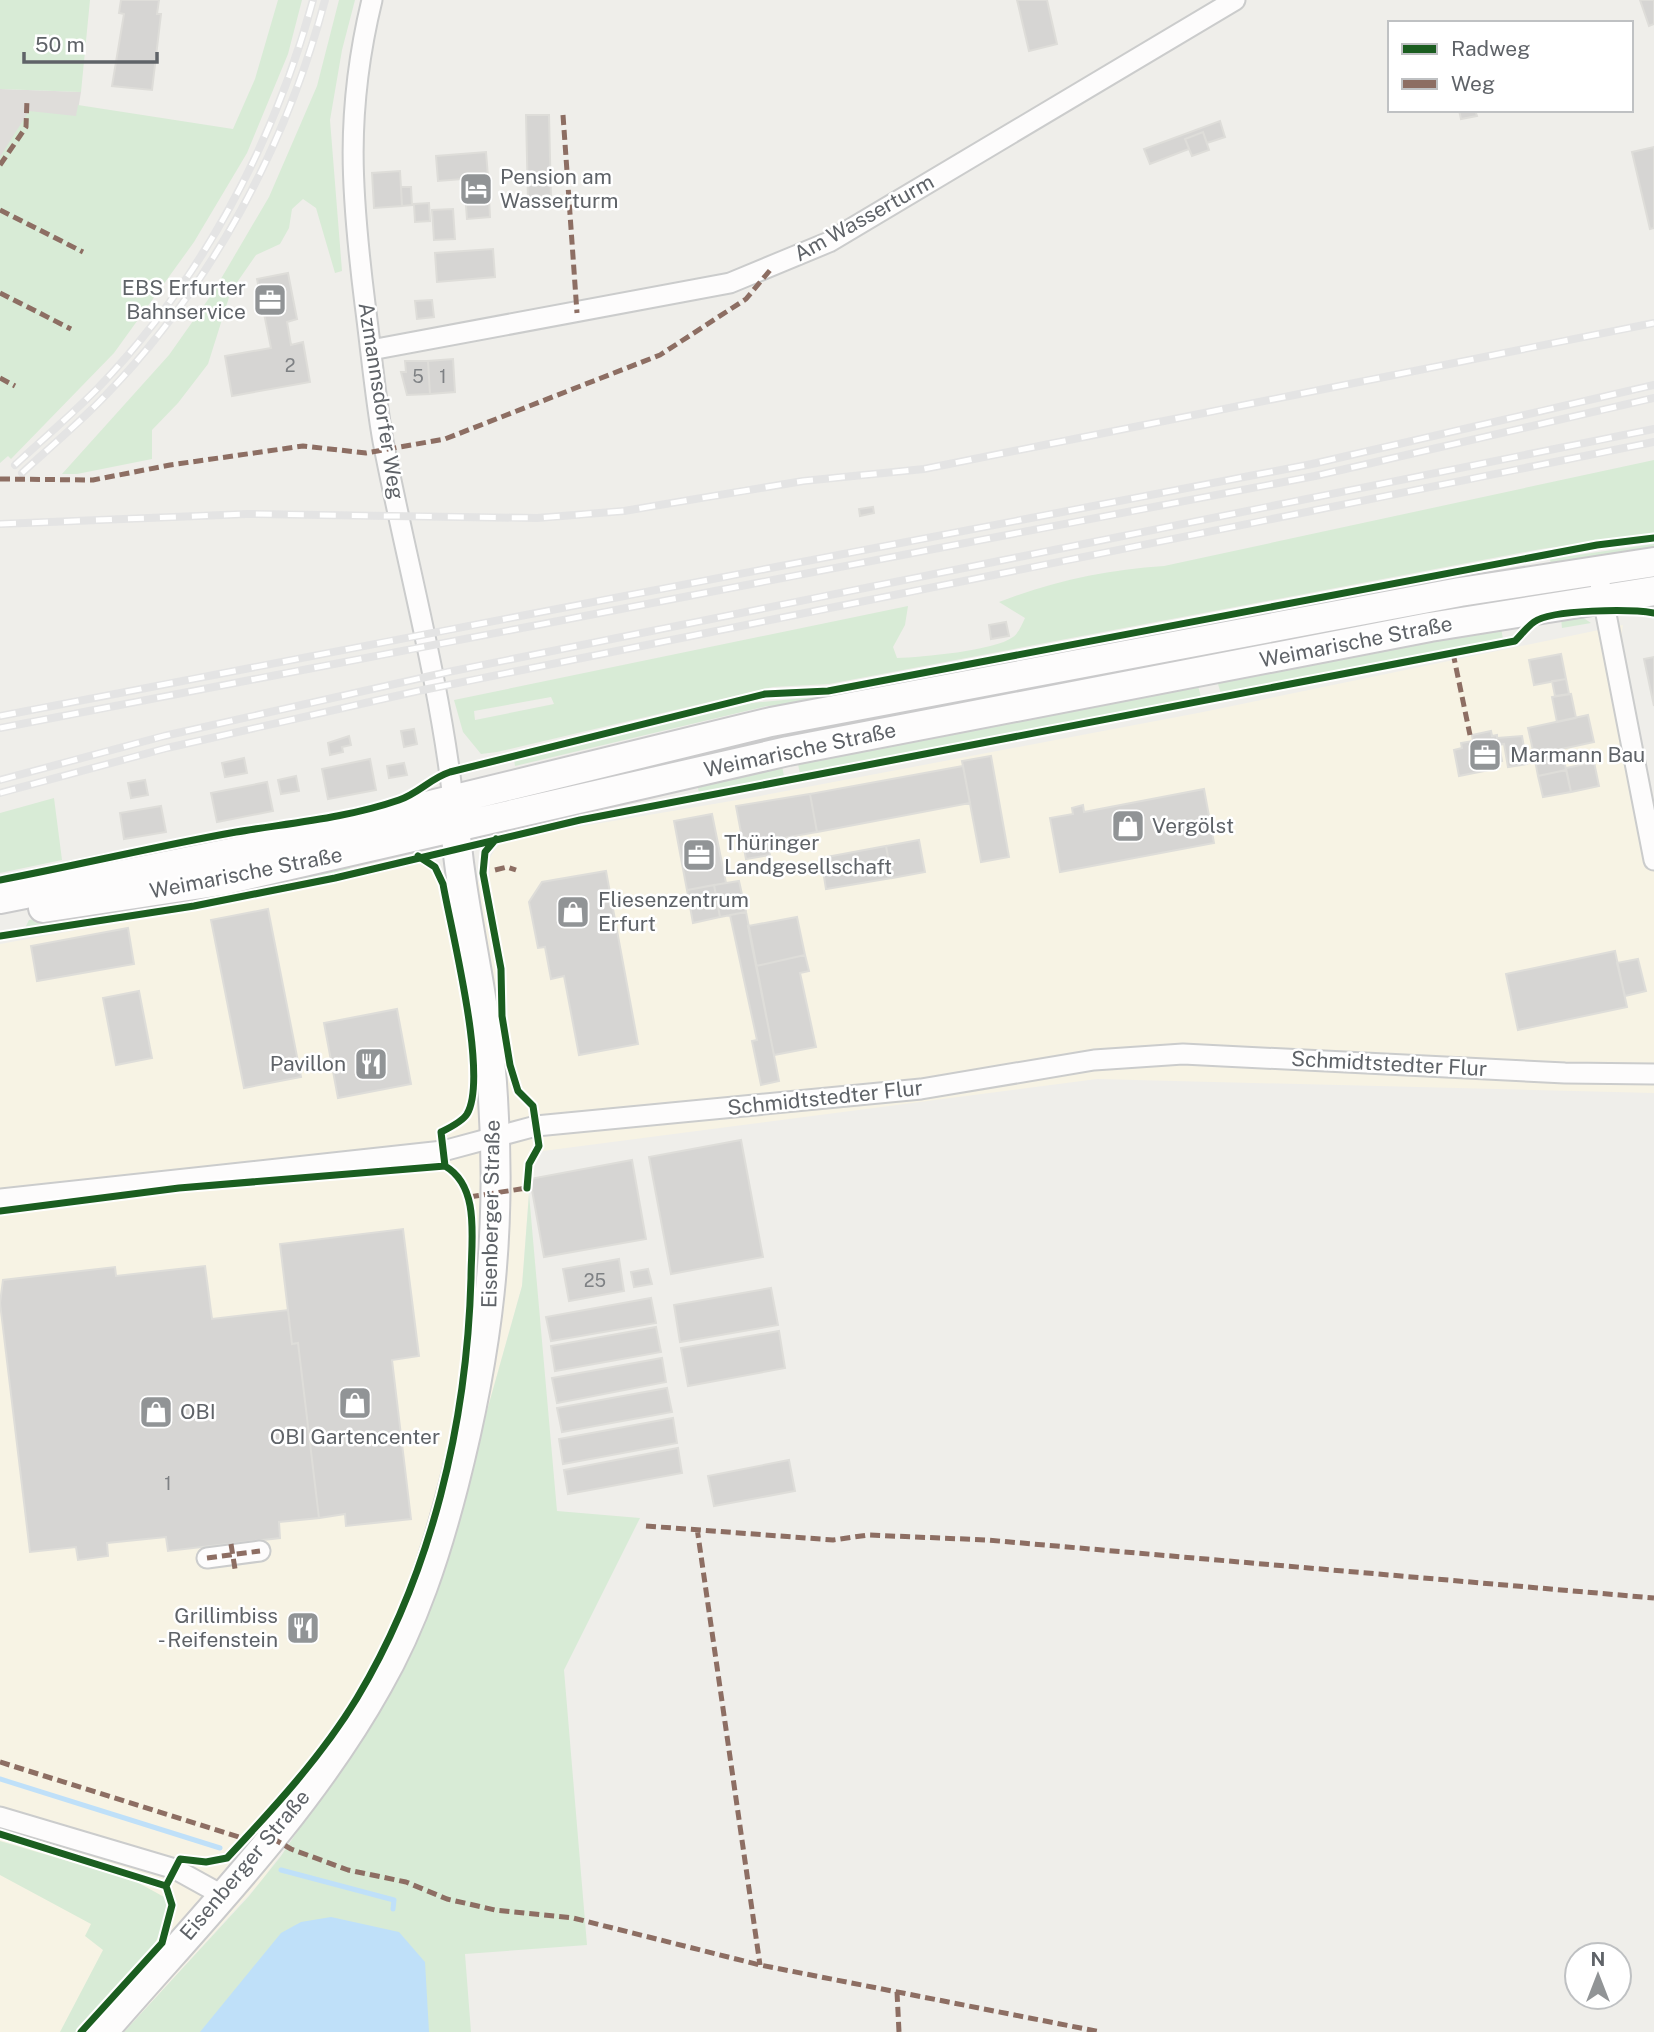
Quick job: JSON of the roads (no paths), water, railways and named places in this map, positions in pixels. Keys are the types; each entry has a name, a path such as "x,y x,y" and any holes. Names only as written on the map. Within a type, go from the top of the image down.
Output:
{"main road":[{"name":"Weimarische Straße","path":"0,899 250,849 818,712 1597,568 1654,562"},
{"name":"Weimarische Straße","path":"0,915 221,881 455,830 788,751 1418,629 1654,591"},
{"name":"Eisenberger Straße","path":"103,2032 267,1844 343,1742 379,1685 408,1626 439,1542 475,1401 487,1334 494,1268 495,1137 485,1017 455,830 453,799"}],"street":[{"name":"Azmannsdorfer Weg","path":"372,0 359,54 351,168 382,435 442,722 453,799"},
{"name":"Am Wasserturm","path":"371,350 730,283 771,269 829,242 1235,0"},
{"path":"1597,568 1654,860"},
{"name":"Schmidtstedter Flur","path":"0,1199 443,1151 536,1126 921,1089 1094,1059 1183,1054 1565,1073 1654,1074"},
{"path":"207,1558 260,1551"},
{"path":"0,1817 175,1869 222,1895"}],"water":[{"path":"331,1917 399,1932 425,1962 429,2032 200,2032 281,1933 301,1922"}],"waterway":[{"path":"0,1779 220,1848"},
{"path":"281,1870 394,1900 393,1909"}],"railway":[{"path":"15,465 97,389 135,347 201,256 255,158 297,54 313,0"},
{"path":"22,473 94,407 142,355 178,310 210,262 240,213 289,109 325,0"},
{"path":"0,524 247,514 537,518 624,511 803,481 924,469 1654,323"},
{"path":"0,716 1312,464 1654,385"},
{"path":"0,728 1315,476 1654,398"},
{"path":"0,780 164,736 448,672 1654,429"},
{"path":"0,793 167,748 418,691 1654,442"}],"place":[{"name":"Pension am Wasserturm","path":"476,189"},
{"name":"EBS Erfurter Bahnservice","path":"270,300"},
{"name":"Marmann Bau","path":"1485,755"},
{"name":"Vergölst","path":"1128,826"},
{"name":"Thüringer Landgesellschaft","path":"699,855"},
{"name":"Fliesenzentrum Erfurt","path":"573,912"},
{"name":"Pavillon","path":"371,1064"},
{"name":"OBI Gartencenter","path":"355,1403"},
{"name":"OBI","path":"156,1412"},
{"name":"Grillimbiss - Reifenstein","path":"303,1628"}]}
